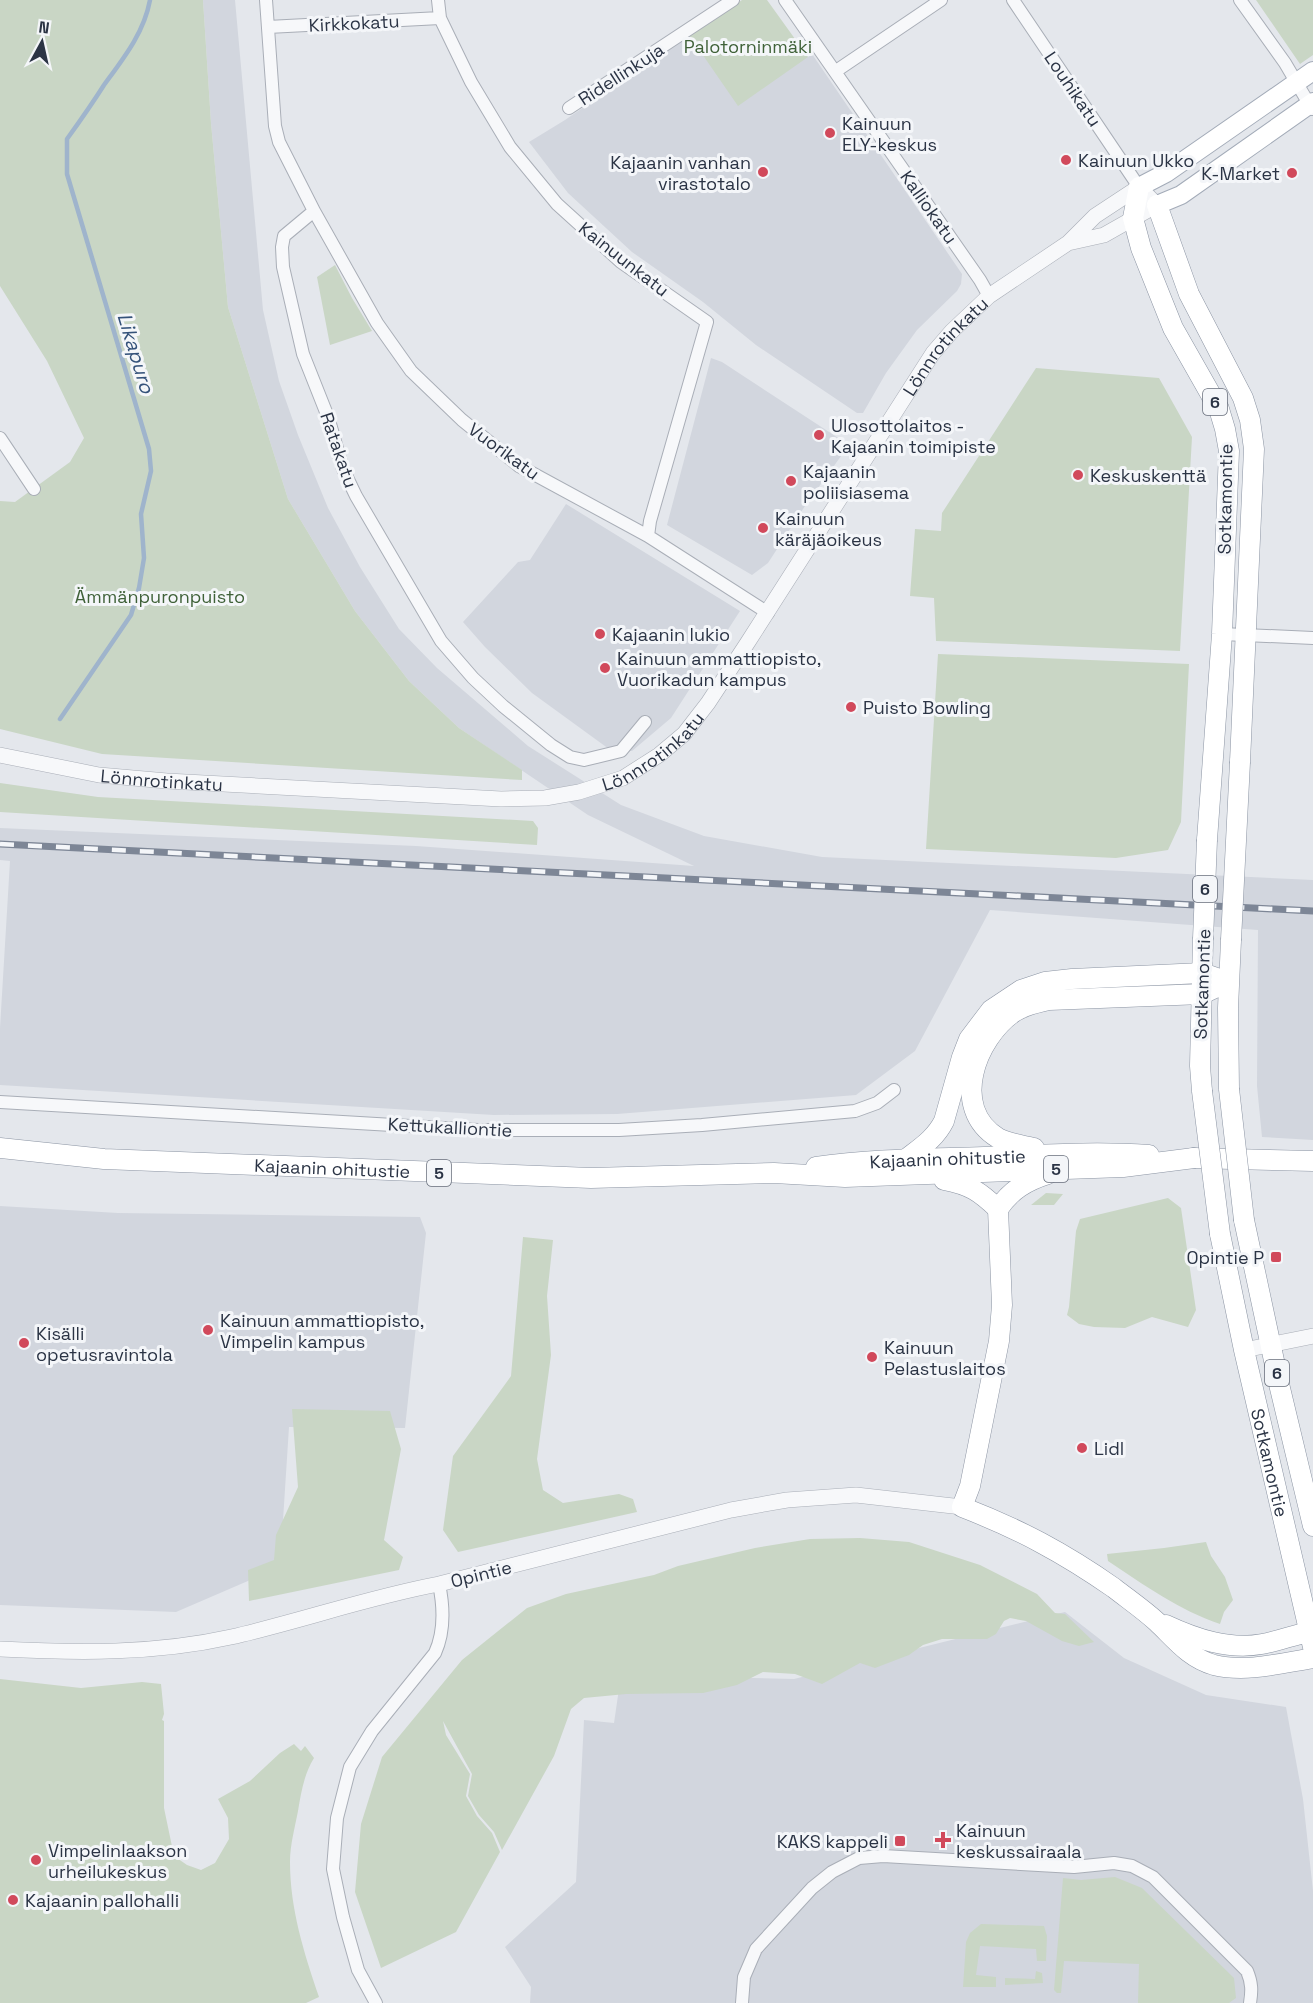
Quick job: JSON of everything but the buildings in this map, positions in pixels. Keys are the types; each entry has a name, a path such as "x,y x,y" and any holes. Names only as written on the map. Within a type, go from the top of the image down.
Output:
{"highway":[{"name":"Sotkamontie","path":"1139,187 1133,218 1141,248 1173,328 1219,409 1226,429 1229,451 1222,634 1207,840 1200,1066 1221,1234 1244,1350 1312,1637"},
{"name":"Sotkamontie","path":"1157,205 1189,294 1243,398 1250,420 1254,448 1228,982 1227,1066 1244,1220 1313,1526"},
{"path":"998,1217 976,1190 911,1167 944,1122 969,1039 991,1010 1010,996 1033,985 1063,980 1202,973 1228,982"},
{"path":"1063,1161 997,1137 978,1116 972,1095 974,1069 981,1048 1000,1024 1025,1007 1049,1000 1202,994 1228,982"},
{"name":"Kajaanin ohitustie","path":"0,1148 104,1160 591,1178 774,1173 845,1177 911,1167 1063,1161 1124,1153 1194,1158 1313,1161"},
{"name":"5","path":"0,1162 104,1160"},
{"path":"1063,1161 1011,1192 998,1217 1002,1305 999,1341 970,1486 962,1507 1034,1538 1073,1560 1155,1620 1188,1653 1213,1665 1227,1668 1255,1667 1313,1658"},
{"path":"1155,1620 1187,1635 1207,1641 1245,1646 1312,1637"}],"main road":[{"name":"Lönnrotinkatu","path":"1139,187 1166,173 1313,71"},
{"name":"Lönnrotinkatu","path":"1157,205 1181,195 1312,106"}],"street":[{"path":"266,0 274,126 279,142 314,211"},
{"name":"Kainuunkatu","path":"438,0 440,18 471,82 510,147 557,204 621,262 707,322 650,521 648,536"},
{"name":"Ridellinkuja","path":"569,108 733,0"},
{"name":"Kalliokatu","path":"785,0 980,280 988,296"},
{"path":"836,71 941,0"},
{"name":"Louhikatu","path":"1013,0 1139,187 1157,205"},
{"path":"1240,0 1312,106"},
{"name":"Kirkkokatu","path":"267,27 440,18"},
{"name":"Lönnrotinkatu","path":"0,755 99,775 167,781 501,798 545,798 623,778 659,755 684,734 708,703 933,354 952,331 988,296 1068,243 1095,216 1139,187"},
{"name":"Lönnrotinkatu","path":"1068,243 1104,235 1157,205"},
{"name":"Vuorikatu","path":"314,211 377,323 411,371 462,420 519,466 648,536 768,613"},
{"name":"Ratakatu","path":"314,211 284,236 282,247 283,267 303,354 328,417 347,478 441,641 465,670 503,706 551,745 570,757 584,759 621,751 645,722"},
{"path":"0,438 34,489"},
{"path":"1222,634 1313,638"},
{"name":"Kettukalliontie","path":"0,1102 478,1130 619,1130 855,1111 877,1103 894,1090"},
{"path":"1244,1350 1313,1336"},
{"name":"Opintie","path":"0,1649 78,1653 150,1650 231,1637 392,1594 731,1510 787,1500 856,1495 962,1507"},
{"path":"376,2003 358,1970 343,1917 333,1869 337,1818 351,1767 356,1758 372,1731 435,1653 440,1643 444,1609 439,1584"},
{"path":"742,2003 744,1977 756,1949 812,1888 832,1872 859,1858 883,1856 1074,1867 1114,1863 1132,1866 1153,1876 1247,1971 1252,1990 1250,2003"}],"shaded area":[{"path":"203,0 235,0 263,310 279,381 328,508 360,567 399,629 437,668 528,746 621,805 704,836 822,857 1313,880 1313,1140 1262,1137 1257,1086 1258,930 990,910 915,1051 856,1095 617,1114 494,1115 0,1085 0,1028 10,861 0,860 0,828 416,846 694,866 588,815 459,728 409,681 355,611 288,499 228,307 211,123"},
{"path":"689,35 808,57 812,54 962,274 961,284 957,291 917,330 886,373 863,413 857,413 756,345 703,302 632,252 568,193 529,142"},
{"path":"711,358 722,362 849,445 768,563 752,575 667,525"},
{"name":"Kajaanin lukio","path":"566,504 740,611 671,718 632,751 609,749 532,693 463,622 518,562 530,560"},
{"name":"Kainuun ammattiopisto, Vimpelin kampus","path":"0,1206 118,1213 420,1217 426,1233 405,1428 289,1427 280,1567 176,1612 0,1605"},
{"name":"Kainuun keskussairaala","path":"1065,1612 1124,1658 1206,1695 1286,1707 1303,1799 1313,1891 1313,2003 530,2003 531,1987 505,1947 576,1882 584,1720 614,1723 621,1675 794,1679"}],"green space":[{"name":"Ämmänpuronpuisto","path":"0,0 203,0 211,123 228,307 288,499 355,611 409,681 459,728 522,770 522,780 102,754 0,729 0,501 15,502 70,462 84,438 47,361 0,286"},
{"name":"Palotorninmäki","path":"742,0 767,0 808,57 738,106 689,35"},
{"path":"1256,0 1313,0 1313,55 1300,64"},
{"path":"335,265 372,331 330,345 317,277"},
{"name":"Keskuskenttä","path":"1036,368 1159,378 1192,437 1180,651 936,641 934,598 910,596 915,529 941,531 942,513"},
{"path":"938,654 1189,664 1181,822 1168,850 1116,858 926,849"},
{"path":"0,783 98,797 533,821 538,828 537,845 0,812"},
{"path":"1046,1193 1063,1194 1054,1205 1031,1205"},
{"path":"1168,1198 1181,1208 1196,1310 1188,1327 1152,1317 1125,1328 1094,1327 1079,1324 1067,1315 1076,1231 1080,1219"},
{"path":"523,1237 553,1240 547,1296 551,1355 537,1459 543,1490 563,1503 619,1494 633,1499 637,1512 458,1552 443,1530 453,1456 511,1376"},
{"path":"292,1409 390,1411 401,1449 384,1540 403,1557 399,1570 249,1601 248,1570 274,1560 276,1535 298,1487"},
{"path":"860,1538 909,1542 980,1565 1037,1594 1055,1613 1065,1614 1094,1642 1079,1646 1062,1641 1026,1621 1010,1618 1004,1621 996,1634 987,1639 942,1639 923,1645 909,1655 875,1668 860,1663 822,1684 795,1674 763,1672 737,1685 703,1693 626,1694 584,1698 571,1709 554,1756 502,1850 494,1832 479,1815 468,1796 472,1774 443,1721 446,1735 470,1774 466,1796 477,1816 492,1833 500,1852 456,1932 381,1968 355,1892 361,1824 382,1757 462,1660 527,1608 566,1594 654,1575 678,1566 755,1548 810,1539"},
{"path":"1206,1542 1211,1556 1225,1577 1233,1600 1224,1612 1220,1624 1176,1604 1108,1561 1107,1554"},
{"path":"0,1679 81,1688 142,1682 161,1684 164,1714 162,1720 164,1721 164,1808 174,1856 187,1865 201,1870 215,1863 229,1839 228,1818 218,1799 250,1781 280,1753 294,1744 301,1751 305,1746 314,1758 303,1784 293,1836 290,1856 292,1897 299,1931 319,1997 306,2003 0,2003"},
{"path":"1115,1877 1142,1888 1234,1978 1236,1998 1229,2003 1138,2003 1139,1964 1064,1961 1061,1993 1054,1990 1063,1878 1081,1880"},
{"path":"981,1924 1044,1926 1047,1936 1046,1961 1037,1961 1036,1949 980,1946 976,1975 996,1977 996,1987 963,1987 966,1942 970,1933"},
{"path":"1036,1971 1042,1973 1043,1983 1005,1985 1005,1978 1035,1979"}],"waterway":[{"name":"Likapuro","path":"60,719 131,615 144,558 141,514 151,471 149,449 67,174 67,139 138,35 150,0"}],"railway":[{"path":"0,844 1313,911"}],"place":[{"name":"Kainuun ELY-keskus","path":"830,133"},
{"name":"Kainuun Ukko","path":"1066,160"},
{"name":"Kajaanin vanhan virastotalo","path":"763,172"},
{"name":"K-Market","path":"1292,173"},
{"name":"Ulosottolaitos - Kajaanin toimipiste","path":"819,435"},
{"name":"Keskuskenttä","path":"1078,475"},
{"name":"Kajaanin poliisiasema","path":"791,481"},
{"name":"Kainuun käräjäoikeus","path":"763,528"},
{"name":"Kajaanin lukio","path":"600,634"},
{"name":"Kainuun ammattiopisto, Vuorikadun kampus","path":"605,668"},
{"name":"Puisto Bowling","path":"851,707"},
{"name":"Opintie P","path":"1276,1257"},
{"name":"Kainuun ammattiopisto, Vimpelin kampus","path":"208,1330"},
{"name":"Kisälli opetusravintola","path":"24,1343"},
{"name":"Kainuun Pelastuslaitos","path":"872,1357"},
{"name":"Lidl","path":"1082,1448"},
{"name":"Kainuun keskussairaala","path":"943,1840"},
{"name":"KAKS kappeli","path":"900,1841"},
{"name":"Vimpelinlaakson urheilukeskus","path":"36,1860"},
{"name":"Kajaanin pallohalli","path":"13,1900"}]}
